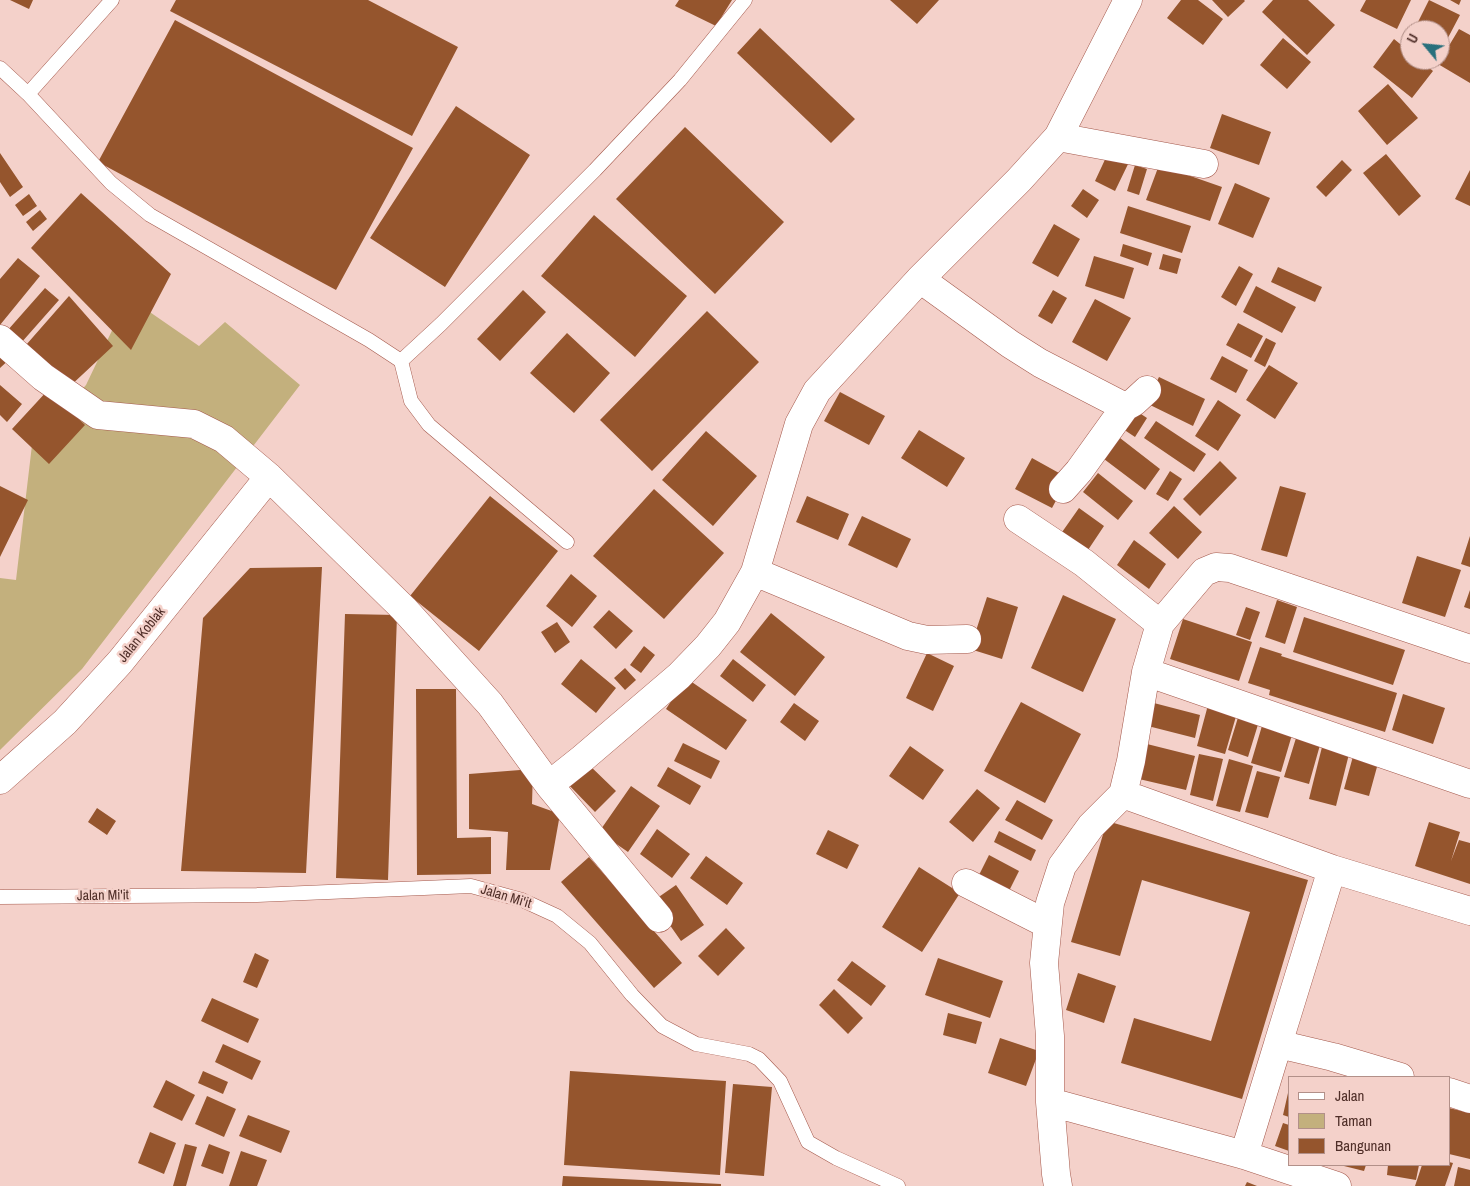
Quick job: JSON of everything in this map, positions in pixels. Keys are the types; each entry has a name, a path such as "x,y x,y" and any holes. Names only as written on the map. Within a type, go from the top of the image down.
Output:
{"street":[{"path":"549,785 679,676 727,622 755,572 799,424 817,391 920,279 1019,180 1058,137 1128,0"},
{"path":"1058,137 1204,164"},
{"path":"920,279 1010,344 1040,363 1125,408"},
{"path":"0,338 43,377 98,415 194,424 224,438 269,477 410,616 490,704 549,785 659,918"},
{"path":"1063,489 1125,408 1148,390"},
{"name":"Jalan Koblak","path":"0,780 65,722 120,662 269,477"},
{"path":"1018,519 1084,563 1160,624"},
{"path":"1058,1186 1050,1102 1050,1036 1044,963 1050,903 1062,866 1091,826 1123,794 1131,761 1146,672 1160,624 1204,572 1216,567 1230,568 1470,649"},
{"path":"755,572 908,636 927,640 968,639"},
{"path":"1146,672 1470,784"},
{"path":"1123,794 1332,869 1470,911"},
{"path":"1244,1155 1332,869"},
{"path":"966,883 1048,924"},
{"path":"1278,1044 1333,1057 1397,1076"},
{"path":"1450,1092 1470,1099"},
{"path":"1050,1102 1244,1155 1337,1186"}],"lane":[{"path":"28,94 112,0"},
{"path":"401,361 441,324 595,170 680,80 744,0"},
{"path":"0,68 28,94 111,183 150,215 369,340 401,361 410,401 429,425 567,542"},
{"name":"Jalan Mi'it","path":"0,897 258,895 471,886 522,900 557,916 590,943 632,995 662,1026 696,1044 749,1054 759,1059 780,1081 808,1142 836,1158 898,1186"}],"green space":[{"path":"128,297 199,346 225,322 300,385 82,669 0,750 0,578 16,580 32,445 86,385"}],"building":[{"path":"10,0 33,0 29,9"},
{"path":"176,0 368,0 458,47 412,136 170,11"},
{"path":"679,0 732,0 716,26 675,6"},
{"path":"890,0 939,0 917,24"},
{"path":"1181,0 1198,0 1223,19 1203,45 1167,18"},
{"path":"1212,0 1244,0 1245,1 1228,17"},
{"path":"1273,0 1308,0 1335,25 1307,55 1262,12"},
{"path":"1366,0 1411,0 1397,29 1360,11"},
{"path":"1429,0 1460,15 1450,34 1450,20 1419,20"},
{"path":"1450,0 1461,0 1459,5"},
{"path":"175,20 413,148 336,290 98,162"},
{"path":"760,28 855,119 831,143 737,53"},
{"path":"1459,29 1470,35 1470,83 1448,70 1450,70 1450,44"},
{"path":"1283,38 1311,62 1287,89 1260,65"},
{"path":"1394,39 1400,44 1400,70 1433,71 1412,98 1373,67"},
{"path":"1388,84 1418,118 1387,145 1358,111"},
{"path":"456,106 530,155 445,287 370,238"},
{"path":"1222,114 1271,132 1259,165 1210,148"},
{"path":"685,127 784,222 715,294 616,199"},
{"path":"1109,151 1130,160 1115,191 1095,181"},
{"path":"0,153 23,187 10,197 0,182"},
{"path":"1386,154 1421,196 1399,216 1363,173"},
{"path":"1342,160 1352,170 1326,197 1316,187"},
{"path":"1135,165 1147,169 1139,195 1127,191"},
{"path":"1159,165 1222,187 1210,221 1146,200"},
{"path":"1470,170 1470,206 1455,199"},
{"path":"1235,183 1270,198 1253,238 1218,224"},
{"path":"1083,189 1099,200 1087,218 1071,206"},
{"path":"81,193 171,274 131,350 31,248"},
{"path":"29,194 37,206 23,216 15,205"},
{"path":"1128,206 1191,226 1182,253 1120,233"},
{"path":"40,210 47,219 33,231 26,222"},
{"path":"594,215 687,296 635,357 541,276"},
{"path":"1054,224 1080,239 1058,277 1032,263"},
{"path":"1123,244 1152,253 1148,266 1120,256"},
{"path":"1163,254 1181,259 1177,274 1159,269"},
{"path":"1094,256 1134,268 1124,299 1085,286"},
{"path":"18,258 40,276 0,325 0,279"},
{"path":"1239,266 1253,274 1236,306 1221,297"},
{"path":"1278,267 1322,287 1315,302 1271,282"},
{"path":"1256,286 1296,307 1282,333 1243,312"},
{"path":"45,288 59,300 21,343 7,331"},
{"path":"523,290 546,312 500,361 477,339"},
{"path":"1053,290 1067,298 1052,324 1038,316"},
{"path":"69,296 113,346 67,389 26,345"},
{"path":"1095,299 1131,318 1107,361 1072,342"},
{"path":"707,311 759,362 652,471 600,420"},
{"path":"1238,323 1263,336 1251,358 1226,345"},
{"path":"567,333 610,373 574,413 530,373"},
{"path":"1266,338 1276,343 1265,367 1254,361"},
{"path":"0,342 13,356 0,368"},
{"path":"1222,356 1248,370 1236,393 1210,379"},
{"path":"1269,365 1298,383 1275,419 1246,400"},
{"path":"1159,377 1205,399 1193,426 1146,403"},
{"path":"0,385 22,404 7,422 0,415"},
{"path":"48,390 85,425 49,464 12,429"},
{"path":"840,392 885,416 869,445 824,421"},
{"path":"1218,400 1241,415 1218,451 1195,436"},
{"path":"1129,406 1147,418 1135,437 1117,425"},
{"path":"1156,421 1206,454 1194,472 1144,438"},
{"path":"919,430 965,458 947,487 901,458"},
{"path":"706,431 757,476 713,526 662,480"},
{"path":"1120,438 1160,469 1145,490 1104,459"},
{"path":"1032,458 1068,478 1052,508 1015,489"},
{"path":"1220,461 1237,478 1200,516 1183,499"},
{"path":"1170,471 1182,479 1168,501 1156,494"},
{"path":"1098,473 1133,501 1118,520 1083,492"},
{"path":"0,486 28,500 0,557"},
{"path":"1280,486 1306,493 1287,557 1261,550"},
{"path":"654,489 724,553 664,619 593,556"},
{"path":"490,496 558,551 479,651 410,596"},
{"path":"807,496 849,514 838,540 796,522"},
{"path":"1174,506 1202,532 1178,559 1149,533"},
{"path":"1079,508 1104,526 1086,553 1060,535"},
{"path":"862,516 911,539 897,568 848,545"},
{"path":"1470,536 1470,567 1461,564"},
{"path":"1134,540 1166,564 1149,589 1117,565"},
{"path":"1417,556 1461,570 1445,617 1402,603"},
{"path":"322,567 306,873 181,871 203,618 250,568"},
{"path":"571,574 597,596 572,627 546,606"},
{"path":"1470,590 1470,609 1464,607"},
{"path":"1063,595 1116,619 1083,692 1031,668"},
{"path":"987,597 1018,607 1002,659 970,649"},
{"path":"1277,600 1297,607 1285,644 1265,637"},
{"path":"1246,607 1260,612 1250,640 1236,635"},
{"path":"609,610 633,631 616,649 593,627"},
{"path":"771,613 825,657 795,696 740,652"},
{"path":"345,614 397,615 388,880 336,878"},
{"path":"1304,617 1405,650 1393,685 1293,652"},
{"path":"1183,619 1252,642 1239,681 1170,659"},
{"path":"557,622 570,642 555,653 541,632"},
{"path":"644,646 655,655 641,673 630,665"},
{"path":"1260,647 1282,654 1281,656 1397,693 1385,732 1269,695 1270,690 1248,683"},
{"path":"927,653 954,666 933,711 906,698"},
{"path":"581,659 616,688 596,713 561,684"},
{"path":"733,659 766,685 753,702 720,676"},
{"path":"625,668 636,680 625,690 614,678"},
{"path":"686,678 747,720 726,750 666,709"},
{"path":"416,689 456,689 457,838 491,837 491,874 417,875"},
{"path":"1403,694 1445,708 1433,744 1392,730"},
{"path":"1021,702 1081,734 1045,803 984,771"},
{"path":"1150,702 1200,715 1195,738 1144,725"},
{"path":"794,703 819,721 805,741 780,722"},
{"path":"1208,705 1237,713 1225,754 1197,746"},
{"path":"1240,711 1260,718 1248,757 1228,750"},
{"path":"1264,719 1294,728 1281,772 1251,763"},
{"path":"1296,738 1320,745 1309,784 1284,777"},
{"path":"683,743 720,761 711,779 674,761"},
{"path":"1323,743 1350,750 1336,806 1309,799"},
{"path":"1147,744 1195,756 1186,790 1139,779"},
{"path":"910,746 944,770 923,800 889,776"},
{"path":"1355,749 1380,756 1369,796 1344,789"},
{"path":"1199,754 1223,759 1213,801 1190,795"},
{"path":"1229,759 1253,766 1240,812 1216,806"},
{"path":"586,762 616,791 595,812 566,782"},
{"path":"668,767 701,786 690,805 657,786"},
{"path":"533,769 532,804 560,814 550,870 506,870 508,832 469,829 469,774"},
{"path":"1257,771 1280,777 1268,818 1245,812"},
{"path":"631,786 660,806 628,852 599,832"},
{"path":"977,789 1000,808 973,842 949,822"},
{"path":"1017,800 1053,820 1042,840 1005,820"},
{"path":"97,808 116,821 107,835 88,822"},
{"path":"1107,821 1308,880 1242,1099 1121,1063 1134,1018 1211,1041 1250,912 1142,880 1120,956 1071,942"},
{"path":"1429,822 1460,832 1451,861 1459,840 1470,843 1470,884 1415,866"},
{"path":"657,829 690,854 672,878 640,854"},
{"path":"828,830 859,845 847,869 816,854"},
{"path":"999,831 1036,850 1031,861 994,842"},
{"path":"989,855 1019,871 1008,893 978,877"},
{"path":"706,856 743,883 727,905 690,878"},
{"path":"589,857 682,963 654,988 561,882"},
{"path":"919,867 960,893 922,952 882,927"},
{"path":"676,885 704,925 681,941 653,901"},
{"path":"726,928 745,948 718,976 698,956"},
{"path":"255,953 269,960 257,988 243,982"},
{"path":"938,958 1003,981 990,1018 925,995"},
{"path":"852,961 886,986 871,1006 837,980"},
{"path":"1078,973 1116,986 1104,1023 1066,1010"},
{"path":"834,989 863,1018 848,1034 819,1005"},
{"path":"212,998 259,1019 248,1043 201,1021"},
{"path":"948,1013 982,1022 976,1044 943,1035"},
{"path":"1000,1038 1039,1051 1026,1086 988,1073"},
{"path":"223,1044 261,1061 252,1080 215,1062"},
{"path":"203,1071 228,1082 223,1094 198,1083"},
{"path":"570,1071 726,1081 720,1175 564,1165"},
{"path":"166,1080 195,1095 182,1121 153,1107"},
{"path":"733,1084 772,1087 764,1176 725,1173"},
{"path":"1288,1093 1288,1117 1283,1115"},
{"path":"207,1096 236,1109 224,1137 195,1124"},
{"path":"1450,1108 1470,1113 1470,1159 1450,1154"},
{"path":"248,1115 290,1131 281,1153 239,1136"},
{"path":"1283,1123 1288,1125 1288,1151 1275,1146"},
{"path":"150,1132 176,1143 164,1174 138,1163"},
{"path":"185,1144 197,1147 186,1186 173,1186"},
{"path":"209,1144 230,1152 223,1174 201,1166"},
{"path":"241,1151 267,1160 257,1186 229,1186"},
{"path":"1450,1162 1453,1163 1445,1186 1415,1186 1422,1166 1450,1166"},
{"path":"1344,1166 1366,1166 1364,1171"},
{"path":"1388,1166 1419,1166 1416,1180 1387,1175"},
{"path":"1458,1167 1470,1170 1470,1186 1454,1186"},
{"path":"563,1176 721,1184 721,1186 562,1186"},
{"path":"1247,1182 1257,1186 1245,1186"}]}
